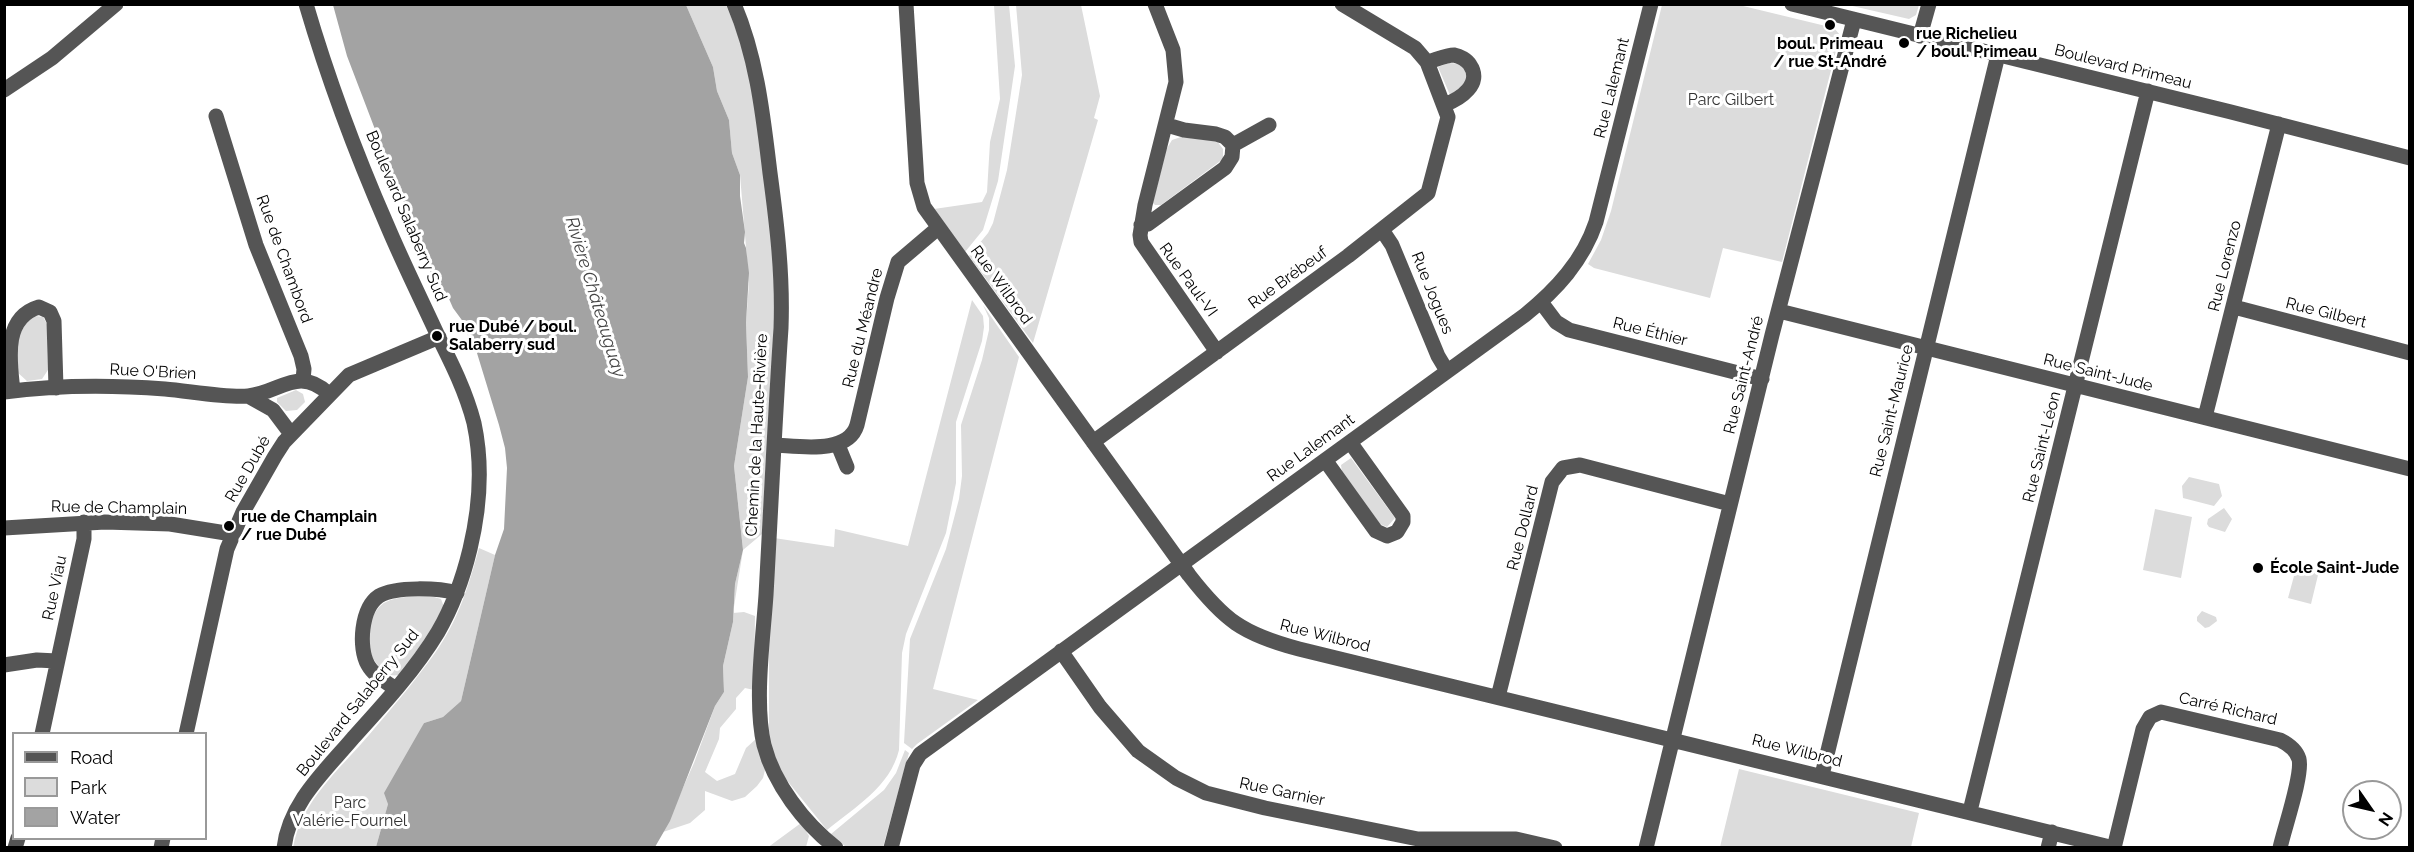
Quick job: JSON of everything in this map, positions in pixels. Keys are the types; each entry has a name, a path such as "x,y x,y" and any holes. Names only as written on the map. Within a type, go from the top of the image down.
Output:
{"street":[{"path":"4,90 52,58 116,4"},
{"name":"Boulevard Salaberry Sud","path":"284,848 289,824 304,798 396,689 434,639 457,593 476,522 479,466 470,408 376,200 306,4"},
{"name":"Chemin de la Haute-Rivière","path":"734,4 758,82 780,245 782,309 761,691 764,743 773,770 786,793 813,826 836,848"},
{"name":"Rue Wilbrod","path":"906,4 918,191 924,207 1181,564 1218,610 1234,624 1253,634 1288,646 2114,848"},
{"name":"Rue Paul-VI","path":"1155,4 1171,41 1176,70 1174,97 1141,225 1141,243 1217,352"},
{"name":"Rue Brébeuf","path":"1093,442 1382,230 1428,193 1448,122 1444,105 1427,62 1415,48 1342,4"},
{"name":"Rue Lalemant","path":"891,848 917,756 1540,302 1577,262 1590,238 1609,173 1651,4"},
{"name":"Boulevard Primeau","path":"1792,4 2148,91 2409,158"},
{"path":"1920,36 1929,4"},
{"name":"Rue Saint-André","path":"1672,739 1854,20"},
{"path":"1427,62 1454,55 1467,61 1472,69 1474,77 1471,87 1456,100 1444,105"},
{"name":"Rue Saint-Maurice","path":"1822,775 1998,55"},
{"name":"Rue Saint-Léon","path":"1970,811 2148,91"},
{"name":"Rue de Chambord","path":"216,116 256,245 301,356 304,369 303,380"},
{"path":"1141,225 1148,224 1225,168 1233,157 1233,145 1225,136 1185,130 1167,124"},
{"name":"Rue Lorenzo","path":"2205,417 2279,124"},
{"path":"1233,145 1269,125"},
{"name":"Rue du Méandre","path":"838,445 848,440 855,430 898,262 938,228"},
{"name":"Rue Jogues","path":"1382,230 1392,245 1438,356 1447,371"},
{"name":"Rue Éthier","path":"1540,302 1556,322 1569,330 1762,378"},
{"name":"Rue O'Brien","path":"56,388 54,321 50,312 39,307 24,316 10,341 9,392 56,388 136,387 248,396 289,382 303,380"},
{"name":"Rue Gilbert","path":"2234,308 2409,352"},
{"name":"Rue Saint-Jude","path":"1779,312 2409,469"},
{"name":"Rue Dubé","path":"186,732 226,549 267,469 291,434 343,380 357,371 439,337"},
{"path":"303,380 314,383 329,394"},
{"name":"Rue O'Brien","path":"248,396 273,410 291,434"},
{"path":"1325,460 1376,531 1387,536 1397,532 1403,522 1403,516 1350,442"},
{"path":"774,445 838,445 847,467"},
{"name":"Rue Dollard","path":"1498,697 1552,482 1563,468 1580,465 1730,504"},
{"name":"Rue de Champlain","path":"4,528 84,522 170,524 232,534"},
{"name":"Rue Viau","path":"42,732 84,539 84,522"},
{"path":"396,689 371,670 364,654 363,631 373,602 382,595 400,591 430,589 457,593"},
{"name":"Rue Garnier","path":"1061,651 1100,707 1138,751 1176,778 1206,793 1265,808 1418,839 1516,839 1555,848"},
{"path":"4,665 37,660 57,661"},
{"name":"Carré Richard","path":"2114,848 2143,729 2150,717 2161,712 2280,740 2291,747 2299,758 2299,771 2280,848"},
{"path":"1646,848 1672,739"},
{"path":"2048,848 2052,832"},
{"path":"4,846 13,848"}],"green space":[{"path":"1919,4 1916,15 1909,19 1848,5"},
{"path":"686,5 726,5 748,70 765,173 775,277 775,304 762,534 743,550 734,466 748,377 746,323 749,283 740,175 732,153 729,120 717,91 713,67"},
{"path":"994,5 1009,5 1015,66 998,181 983,230 965,252 934,209 982,202 987,192 990,142 1000,99"},
{"path":"1016,5 1081,5 1100,96 1094,118 1098,120 1033,343 969,256 988,233 993,223 1007,170 1022,75"},
{"name":"Parc Gilbert","path":"1662,5 1739,5 1834,28 1840,35 1782,262 1723,248 1710,298 1594,268 1588,264 1601,240 1611,211"},
{"path":"1449,63 1462,67 1467,78 1463,85 1450,95 1438,67"},
{"path":"1181,137 1217,141 1223,149 1223,159 1161,205 1155,205 1153,203 1166,150 1172,140"},
{"path":"972,300 983,316 982,341 956,422 956,483 946,533 906,634 902,653 899,750 888,775 880,786 827,830 785,778 773,757 769,735 769,618 774,538 834,547 835,529 908,546"},
{"path":"983,305 1019,357 933,689 978,700 912,749 904,743 910,639 946,549 959,499 962,476 961,425 989,330 989,318"},
{"path":"36,316 43,317 47,324 48,370 42,379 27,381 17,372 18,340 24,327"},
{"path":"296,390 303,394 305,402 297,410 286,411 277,402 277,398"},
{"path":"1351,458 1395,518 1387,527 1380,524 1342,472 1341,465"},
{"path":"2189,477 2219,484 2222,496 2214,506 2183,498 2182,486"},
{"path":"2224,508 2232,519 2225,532 2209,527 2208,519"},
{"path":"2155,509 2192,517 2181,578 2143,570"},
{"name":"Parc Valérie-Fournel","path":"479,548 495,555 461,701 443,717 424,723 388,804 376,847 293,848 304,815 323,787 403,694 443,641 462,602"},
{"path":"743,550 734,609 735,584"},
{"path":"2297,565 2319,571 2311,604 2288,598"},
{"path":"427,595 441,599 444,607 401,674 391,675 377,664 369,648 369,629 374,616 381,605 390,600"},
{"path":"2202,611 2216,617 2217,621 2205,628 2197,621"},
{"path":"744,612 755,616 754,690 745,688 736,698 736,709 720,728 719,739 705,772 717,781 735,774 746,748 757,738 766,766 763,778 745,797 732,801 705,791 705,810 690,823 663,832 694,763 715,706 724,692 723,666 733,613"},
{"path":"905,750 909,753 883,847 846,847 831,834 884,790 896,773"},
{"path":"1739,769 1919,813 1911,847 1720,847"},
{"path":"801,823 809,836 806,847 767,848"}],"water":[{"name":"Rivière Châteauguay","path":"333,5 686,5 713,67 717,91 729,120 732,153 740,175 744,243 749,273 746,323 748,377 734,466 743,550 735,584 733,622 723,666 724,692 715,706 670,821 655,847 376,847 388,804 384,793 424,723 443,717 461,701 495,555 504,529 507,468 499,425 473,340 468,336 464,323 453,308 446,292 437,285 416,243 401,193 382,158 376,132 347,56"}],"place":[{"name":"boul. Primeau / rue St-André","path":"1830,25"},
{"name":"rue Richelieu / boul. Primeau","path":"1904,43"},
{"name":"rue Dubé / boul. Salaberry sud","path":"437,336"},
{"name":"rue de Champlain / rue Dubé","path":"229,526"},
{"name":"École Saint-Jude","path":"2258,568"}]}
